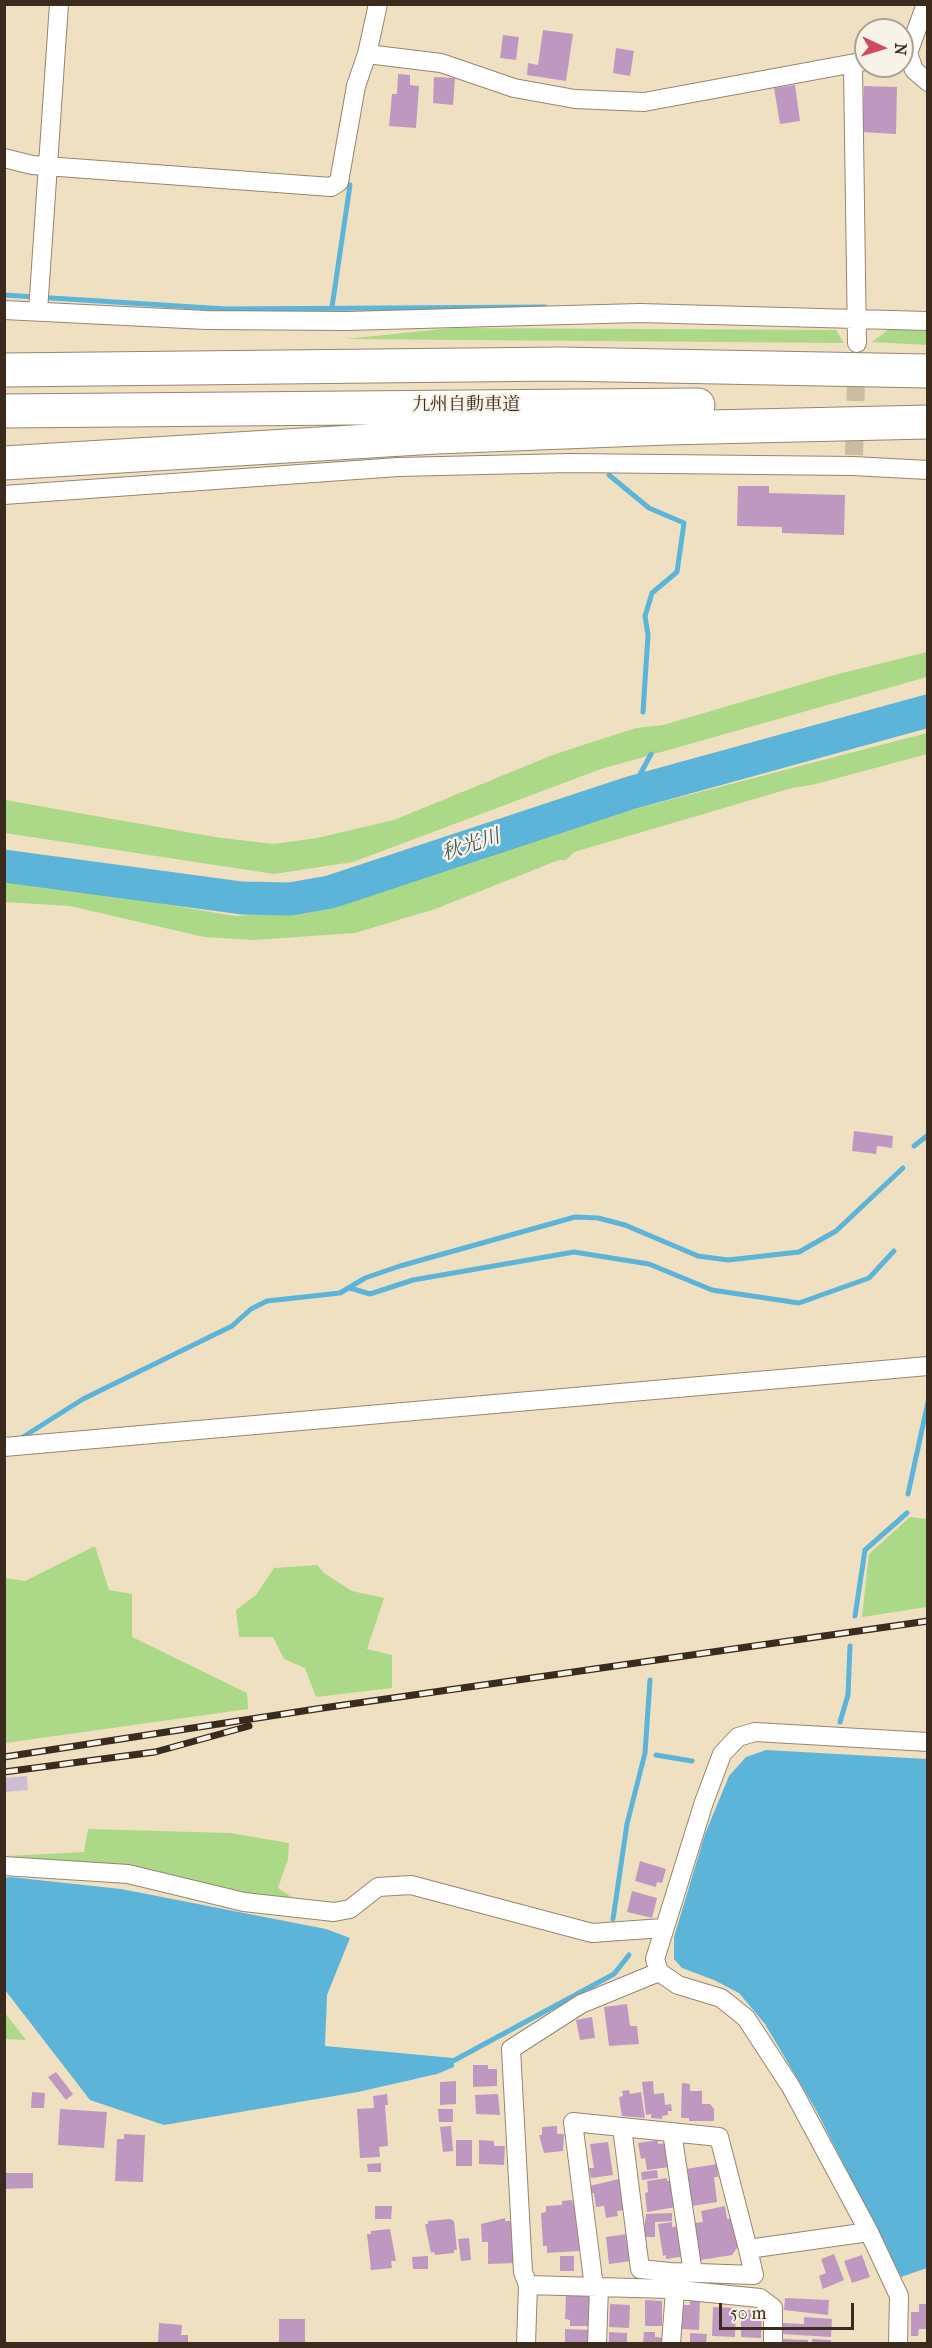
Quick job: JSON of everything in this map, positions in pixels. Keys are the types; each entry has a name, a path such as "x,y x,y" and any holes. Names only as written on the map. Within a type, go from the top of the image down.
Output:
{"highway":[{"path":"4,364 84,370"},
{"path":"4,370 560,364 927,371"},
{"name":"九州自動車道","path":"4,411 684,405 824,408 927,415"},
{"path":"4,464 436,437 667,428 927,422"}],"street":[{"path":"38,311 59,4"},
{"path":"4,159 32,165 331,187 339,182 356,86 367,54 378,4"},
{"path":"914,33 926,4"},
{"path":"367,54 441,63 514,88 575,99 644,102 854,65"},
{"path":"914,70 927,82"},
{"path":"857,343 859,78"},
{"path":"4,310 206,320 346,321 640,313 927,321"},
{"path":"4,495 398,467 853,460 927,470"},
{"path":"4,1447 927,1366"},
{"path":"898,2343 898,2296 868,2232 791,2086 746,2018 721,1998 678,1985 659,1972 656,1959 663,1928 722,1754 738,1737 755,1732 927,1742"},
{"path":"4,1866 128,1874 244,1902 327,1912 350,1909 378,1887 411,1885 592,1933 663,1928"},
{"path":"526,2343 528,2285 523,2272 511,2049 581,2004 659,1972"},
{"path":"597,2343 597,2287 573,2122 719,2137 754,2275 693,2273 671,2284"},
{"path":"622,2127 640,2269 671,2284"},
{"path":"672,2132 693,2273"},
{"path":"748,2249 868,2232"},
{"path":"528,2285 597,2287 671,2284 760,2298 773,2308 773,2343"},
{"path":"671,2284 671,2343"}],"shaded area":[{"path":"27,1776 28,1790 5,1792 5,1778"}],"green space":[{"path":"453,328 836,330 844,343 345,339"},
{"path":"889,329 927,331 927,345 872,342"},
{"path":"927,652 927,677 601,769 353,862 274,874 5,833 5,800 215,837 273,844 317,838 394,820 555,754 636,728 663,725 834,675"},
{"path":"927,733 927,754 812,785 792,788 574,852 566,860 559,860 435,909 355,933 254,940 204,937 70,906 5,902 5,877 235,916 327,909 627,811"},
{"path":"910,1517 927,1519 927,1607 862,1617 869,1554"},
{"path":"95,1546 109,1590 132,1594 132,1637 247,1693 248,1709 5,1743 5,1578 25,1581"},
{"path":"317,1565 324,1573 352,1591 384,1598 367,1649 392,1655 392,1688 316,1697 305,1668 284,1659 273,1637 239,1637 236,1610 256,1595 274,1568"},
{"path":"88,1829 230,1833 289,1843 288,1859 278,1888 296,1900 244,1897 129,1867 8,1856 84,1852"},
{"path":"5,2013 26,2040 5,2039"}],"water":[{"path":"766,1750 927,1759 927,2268 901,2277 816,2110 765,2024 739,1993 714,1980 682,1968 674,1959 674,1937 705,1834 729,1776 746,1757"},
{"path":"5,1878 121,1889 326,1929 350,1938 327,1995 325,2046 453,2058 454,2067 437,2074 358,2092 164,2125 90,2100 5,1990"}],"building":[{"path":"543,30 573,34 566,81 527,75 528,63 538,65"},
{"path":"503,35 519,37 516,60 500,58"},
{"path":"616,48 634,51 630,76 613,73"},
{"path":"398,74 410,75 410,85 419,86 416,128 389,126 392,94 397,94"},
{"path":"434,77 455,78 453,105 433,103"},
{"path":"795,85 800,121 780,124 774,88"},
{"path":"864,86 897,87 896,134 862,132"},
{"path":"738,486 769,486 769,493 845,495 844,535 782,533 782,527 737,526"},
{"path":"854,1131 893,1136 892,1148 877,1146 876,1154 852,1151"},
{"path":"640,1861 666,1869 662,1883 657,1882 656,1887 635,1881"},
{"path":"632,1891 657,1898 652,1918 627,1912"},
{"path":"627,2004 630,2026 637,2026 639,2044 609,2046 604,2007"},
{"path":"592,2017 595,2038 580,2040 576,2020"},
{"path":"473,2065 488,2065 488,2069 497,2069 497,2086 473,2087"},
{"path":"56,2072 73,2094 66,2100 48,2077"},
{"path":"456,2081 456,2104 440,2105 440,2082"},
{"path":"653,2081 654,2094 664,2093 665,2105 671,2104 672,2111 668,2111 668,2115 662,2116 662,2119 651,2118 651,2114 646,2115 642,2082"},
{"path":"682,2083 690,2084 690,2091 702,2091 702,2104 710,2104 714,2109 714,2121 689,2121 689,2118 681,2118"},
{"path":"629,2090 630,2094 641,2092 645,2118 622,2116 619,2097 623,2096 622,2091"},
{"path":"32,2092 45,2093 44,2108 31,2108"},
{"path":"387,2094 388,2105 385,2105 388,2146 379,2147 380,2157 360,2158 357,2109 374,2108 373,2096"},
{"path":"498,2094 500,2115 476,2114 475,2095"},
{"path":"60,2109 107,2112 104,2148 58,2145"},
{"path":"438,2109 453,2109 453,2122 439,2122"},
{"path":"451,2126 453,2151 443,2152 440,2127"},
{"path":"557,2126 557,2134 564,2134 563,2151 544,2153 539,2135 542,2135 542,2127"},
{"path":"124,2134 145,2135 143,2182 115,2181 117,2139 124,2139"},
{"path":"456,2140 472,2140 472,2166 456,2166"},
{"path":"479,2140 494,2141 494,2146 505,2146 504,2165 479,2164"},
{"path":"658,2140 658,2144 667,2143 670,2167 647,2170 645,2158 641,2159 638,2143"},
{"path":"608,2142 613,2175 591,2178 589,2168 594,2168 590,2144"},
{"path":"381,2163 381,2172 368,2172 367,2164"},
{"path":"717,2164 718,2177 714,2177 717,2202 692,2206 686,2169"},
{"path":"657,2170 658,2178 642,2180 641,2172"},
{"path":"4,2173 33,2173 33,2188 4,2189"},
{"path":"667,2178 667,2181 673,2180 676,2207 647,2212 645,2193 648,2192 647,2181"},
{"path":"619,2179 624,2210 617,2211 618,2216 606,2218 604,2206 596,2207 594,2193 590,2194 589,2186"},
{"path":"572,2200 573,2204 576,2204 582,2239 579,2239 579,2251 547,2253 547,2246 543,2246 541,2213 546,2212 546,2206 562,2205 562,2201"},
{"path":"375,2206 392,2206 391,2219 375,2219"},
{"path":"725,2206 727,2219 733,2218 738,2247 732,2255 700,2260 693,2223 703,2222 701,2211"},
{"path":"672,2213 672,2221 655,2222 655,2237 643,2237 646,2214"},
{"path":"505,2218 505,2221 514,2221 515,2263 488,2264 488,2242 482,2242 481,2224"},
{"path":"450,2219 454,2221 457,2250 454,2250 454,2253 435,2255 434,2252 431,2253 425,2224 428,2224 428,2221"},
{"path":"672,2222 672,2227 680,2226 685,2256 666,2259 666,2255 663,2256 658,2224"},
{"path":"390,2229 396,2261 391,2261 392,2268 371,2270 367,2234 371,2234 371,2231"},
{"path":"628,2234 631,2261 609,2264 606,2237"},
{"path":"469,2238 471,2260 461,2261 458,2239"},
{"path":"834,2254 844,2280 823,2289 819,2276 826,2273 821,2259"},
{"path":"862,2255 870,2277 852,2283 844,2261"},
{"path":"428,2256 428,2269 413,2269 412,2257"},
{"path":"560,2256 574,2256 574,2271 560,2271"},
{"path":"566,2295 591,2296 589,2326 570,2326 570,2320 565,2319"},
{"path":"785,2298 829,2300 828,2315 784,2310"},
{"path":"690,2299 700,2300 699,2330 681,2329 682,2305 690,2305"},
{"path":"645,2300 662,2301 662,2326 645,2326"},
{"path":"610,2304 630,2305 629,2328 609,2327"},
{"path":"919,2304 928,2304 928,2329 919,2329 918,2336 911,2336 911,2312 919,2312"},
{"path":"713,2307 736,2308 735,2337 712,2336"},
{"path":"741,2310 762,2310 761,2338 741,2337"},
{"path":"804,2317 832,2319 831,2337 782,2334 783,2323 804,2324"},
{"path":"279,2319 305,2319 305,2344 279,2344"},
{"path":"159,2323 182,2325 181,2335 188,2335 188,2344 158,2344"},
{"path":"565,2329 590,2330 589,2344 565,2344"},
{"path":"609,2332 627,2333 627,2344 609,2344"},
{"path":"644,2332 655,2332 655,2337 665,2338 664,2344 643,2344"},
{"path":"690,2333 707,2334 706,2344 690,2344"},
{"path":"782,2339 808,2340 808,2344 779,2344"},
{"path":"812,2339 831,2340 831,2344 812,2344"}],"waterway":[{"path":"332,307 350,185"},
{"path":"4,295 226,309 545,307"},
{"path":"609,475 649,508 684,523 677,572 652,593 645,616 648,635 643,712"},
{"name":"秋光川","path":"4,866 242,898 290,899 330,892 630,793 928,711"},
{"path":"630,793 651,754"},
{"path":"914,1146 928,1135"},
{"path":"23,1437 83,1399 232,1326 251,1309 267,1301 340,1293 365,1278 400,1266 575,1217 598,1218 625,1225 698,1256 728,1260 799,1252 836,1231 903,1168"},
{"path":"350,1288 370,1294 413,1280 574,1252 649,1264 712,1290 799,1303 869,1278 894,1251"},
{"path":"908,1494 928,1402"},
{"path":"855,1616 865,1550 907,1513"},
{"path":"840,1722 848,1695 850,1646"},
{"path":"613,1919 627,1824 645,1753 650,1680"},
{"path":"656,1755 692,1761"},
{"path":"446,2062 453,2061 614,1974 629,1955"}],"tunnel":[{"path":"854,455 857,343"}],"railway":[{"path":"4,1757 316,1709 928,1621"},
{"path":"4,1772 155,1752 249,1726"}]}
